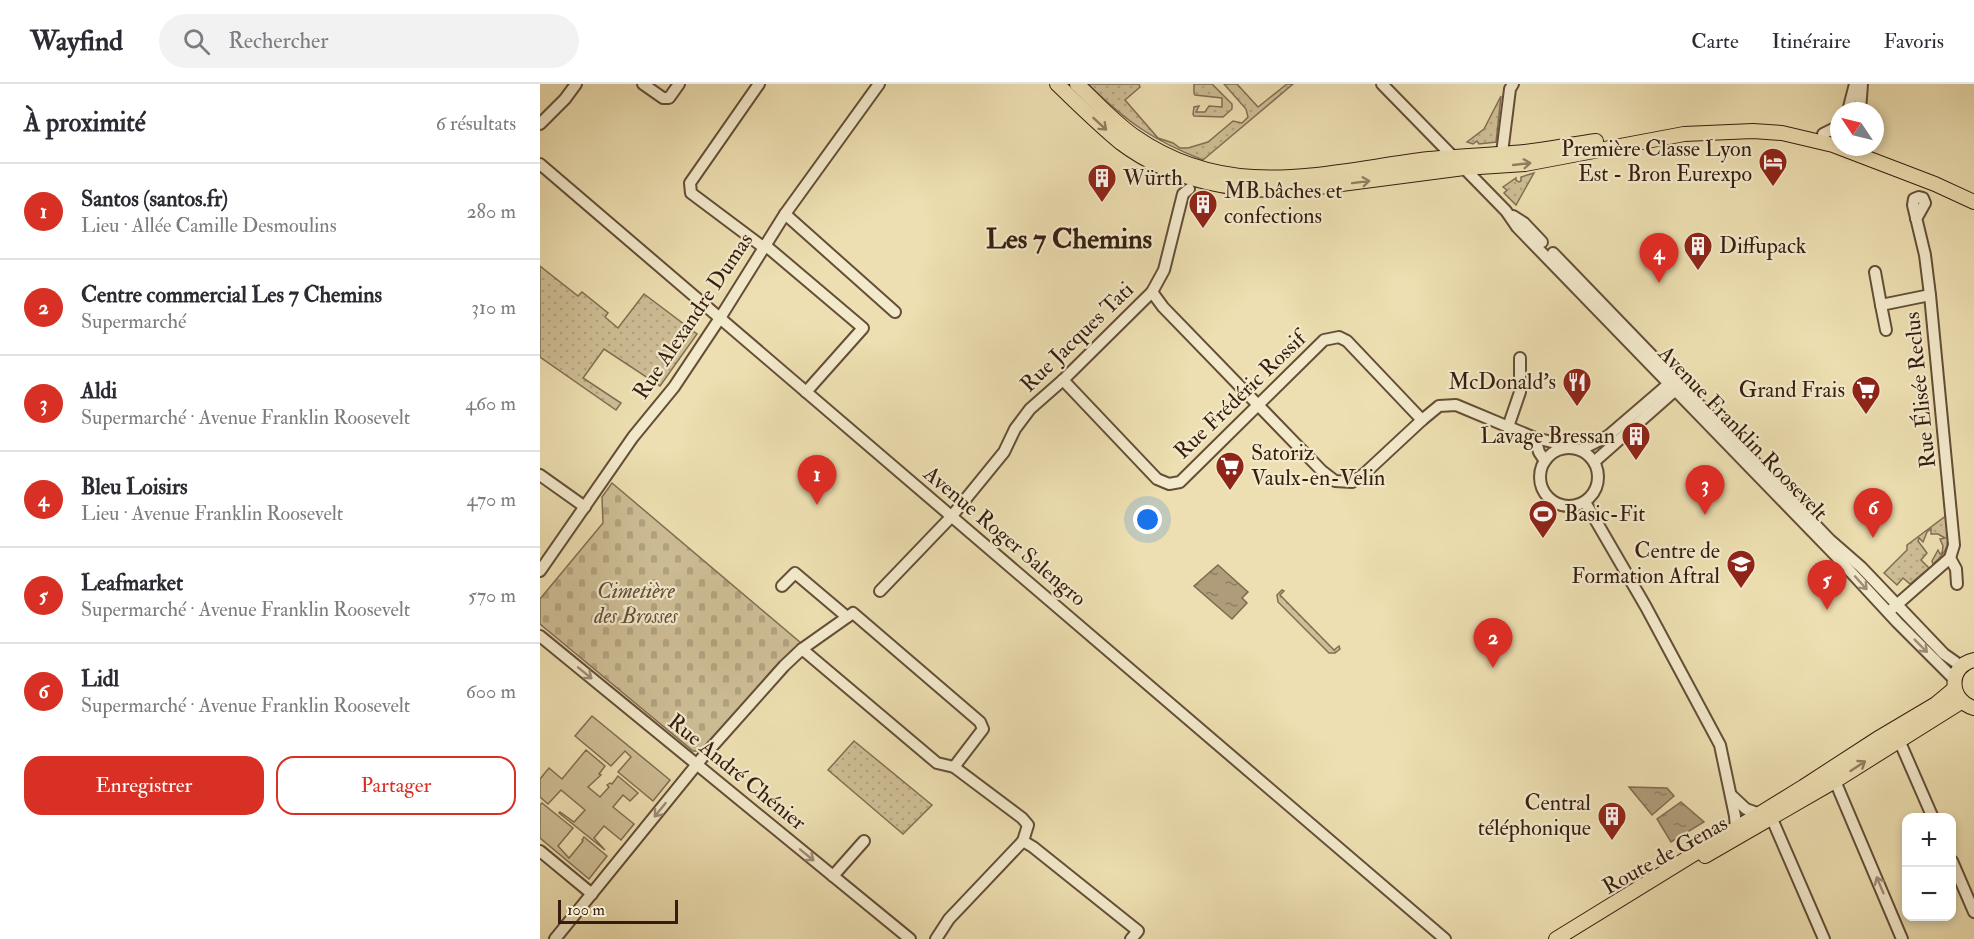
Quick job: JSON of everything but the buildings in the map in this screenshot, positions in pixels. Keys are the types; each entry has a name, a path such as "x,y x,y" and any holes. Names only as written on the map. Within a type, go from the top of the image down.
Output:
{"main road":[{"path":"1057,84 1109,133 1131,150 1170,171 1234,187 1280,191 1464,168 1525,164 1684,134 1716,131 1753,130 1830,143"},
{"path":"1077,84 1134,135 1169,156 1192,178 1240,176 1287,179 1453,158 1523,152 1701,124 1728,122 1776,124 1830,137"},
{"path":"1871,156 1974,202"},
{"path":"1876,156 1974,192"},
{"path":"1968,663 1954,684 1968,705"},
{"name":"Route de Genas","path":"1557,939 1736,827 1766,816 1807,784 1936,704 1954,684"},
{"name":"Route de Genas","path":"1577,927 1627,902 1766,816 1835,781 1899,740 1968,705"}],"street":[{"path":"540,124 565,99 576,84"},
{"path":"644,84 663,98 669,98 680,84"},
{"path":"759,84 690,183 690,189 691,193 764,246 863,328 806,392"},
{"name":"Avenue Franklin Roosevelt","path":"1382,84 1506,211 1517,227 1944,654 1968,663"},
{"path":"1502,153 1510,90 1513,84"},
{"path":"1852,102 1855,84"},
{"path":"1861,102 1862,84"},
{"name":"Rue Alexandre Dumas","path":"540,571 633,437 674,387 785,214 877,85"},
{"path":"1823,134 1830,130"},
{"name":"Avenue Roger Salengro","path":"540,164 1444,939"},
{"name":"Rue Jacques Tati","path":"880,591 951,517 1004,452 1015,429 1030,409 1063,380 1152,292 1164,270 1172,246 1176,245 1190,196 1192,178"},
{"path":"785,214 895,312"},
{"name":"Rue Élisée Reclus","path":"1916,219 1925,255 1930,295 1954,545 1950,558 1956,569 1957,584"},
{"path":"1875,272 1886,330"},
{"path":"1152,292 1163,307 1322,471 1335,481 1352,482 1364,474 1439,406 1456,405 1535,438 1565,448 1580,450 1588,455 1598,471 1598,480 1592,496 1585,502 1568,507 1552,501 1546,495 1540,480 1545,461 1550,455 1565,448"},
{"path":"1881,305 1930,295"},
{"name":"Rue Frédéric Rossif","path":"1063,380 1157,479 1169,484 1180,482 1324,340 1339,337 1347,341 1422,420"},
{"path":"1508,426 1520,392 1520,358"},
{"path":"1580,450 1608,436 1675,384"},
{"path":"1594,462 1675,384"},
{"name":"Avenue Franklin Roosevelt","path":"1675,384 1954,684"},
{"path":"1535,438 1539,452 1545,461"},
{"path":"540,475 585,507"},
{"path":"1585,502 1646,608 1720,745 1736,827 1731,836 1638,892 1627,902"},
{"path":"1791,510 1804,518 1808,516"},
{"path":"1888,613 1950,558"},
{"path":"782,586 795,573 980,722 983,729 954,766"},
{"path":"555,939 697,765 784,666 802,649 850,615"},
{"name":"Rue André Chénier","path":"540,636 910,939"},
{"path":"802,649 937,763 954,766 1028,825 1023,841 949,919 936,939"},
{"path":"1899,740 1931,813"},
{"path":"1807,784 1826,778 1835,781 1902,939"},
{"path":"1731,795 1746,809 1766,816 1824,939"},
{"path":"833,876 864,841"},
{"path":"1023,841 1138,931 1131,939"},
{"path":"540,851 592,894"},
{"path":"1955,867 1974,912"}],"green space":[{"path":"1088,84 1139,84 1140,87 1125,100 1158,138 1180,148 1188,148 1208,142 1233,121 1242,123 1248,117 1246,109 1224,84 1237,84 1258,107 1287,84 1293,84 1203,160 1169,145 1141,129"},
{"path":"1194,84 1212,84 1232,104 1232,109 1223,117 1194,116 1194,107 1199,106 1196,112 1205,112 1209,106 1222,107 1222,98 1195,95"},
{"path":"1501,96 1496,142 1479,144 1477,141 1473,144 1467,142 1484,129"},
{"path":"1534,173 1516,205 1504,193 1507,190 1503,187 1516,178 1519,182 1521,177"},
{"path":"540,266 578,296 582,292 608,313 605,317 618,328 644,294 697,334 660,386 604,349 583,378 621,403 616,410 540,357"},
{"name":"Cimetière des Brosses","path":"612,483 801,643 774,668 702,751 693,751 540,624 540,599 603,523 602,497"},
{"path":"1947,515 1948,542 1944,553 1933,564 1932,561 1938,550 1940,554 1942,553 1943,546 1940,539 1945,538 1938,534 1931,534 1931,529 1927,532 1923,542 1919,538 1918,541 1927,553 1921,560 1929,568 1910,584 1903,578 1897,585 1884,573 1907,550 1907,545"},
{"path":"1282,590 1284,591 1280,595 1334,650 1339,646 1340,649 1335,653 1329,653 1278,602 1277,595"},
{"path":"592,716 670,780 653,801 618,772 631,757 625,751 611,766 575,736"},
{"path":"854,741 932,805 903,834 828,770"},
{"path":"586,750 605,766 599,774 601,775 588,787 600,797 609,787 607,785 612,784 618,776 638,793 630,801 623,795 613,807 634,824 621,840 604,826 594,838 605,850 559,813 574,822 585,810 561,790 548,804 540,797 540,779 549,768 562,779"},
{"path":"542,803 573,828 558,846 569,858 584,837 607,856 589,879 540,838 540,805"}],"water":[{"path":"1218,565 1248,592 1242,598 1247,603 1232,619 1194,586"},
{"path":"1629,787 1667,788 1674,796 1652,815"},
{"path":"1681,802 1704,822 1671,842 1657,819"}],"place":[{"name":"Première Classe Lyon Est - Bron Eurexpo","path":"1773,188"},
{"name":"Würth","path":"1102,204"},
{"name":"MB bâches et confections","path":"1203,230"},
{"name":"Diffupack","path":"1698,272"},
{"name":"Bleu Loisirs","path":"1659,283"},
{"name":"McDonald's","path":"1577,408"},
{"name":"Grand Frais","path":"1866,416"},
{"name":"Lavage Bressan","path":"1636,462"},
{"name":"Satoriz Vaulx-en-Velin","path":"1230,492"},
{"name":"Santos (santos.fr)","path":"817,505"},
{"name":"Aldi","path":"1705,515"},
{"name":"Lidl","path":"1873,538"},
{"name":"Basic-Fit","path":"1543,540"},
{"name":"Centre de Formation Aftral","path":"1741,590"},
{"name":"Leafmarket","path":"1827,610"},
{"name":"Centre commercial Les 7 Chemins","path":"1493,668"},
{"name":"Central téléphonique","path":"1612,842"}],"district":[{"name":"Les 7 Chemins","path":"1069,239"}]}
